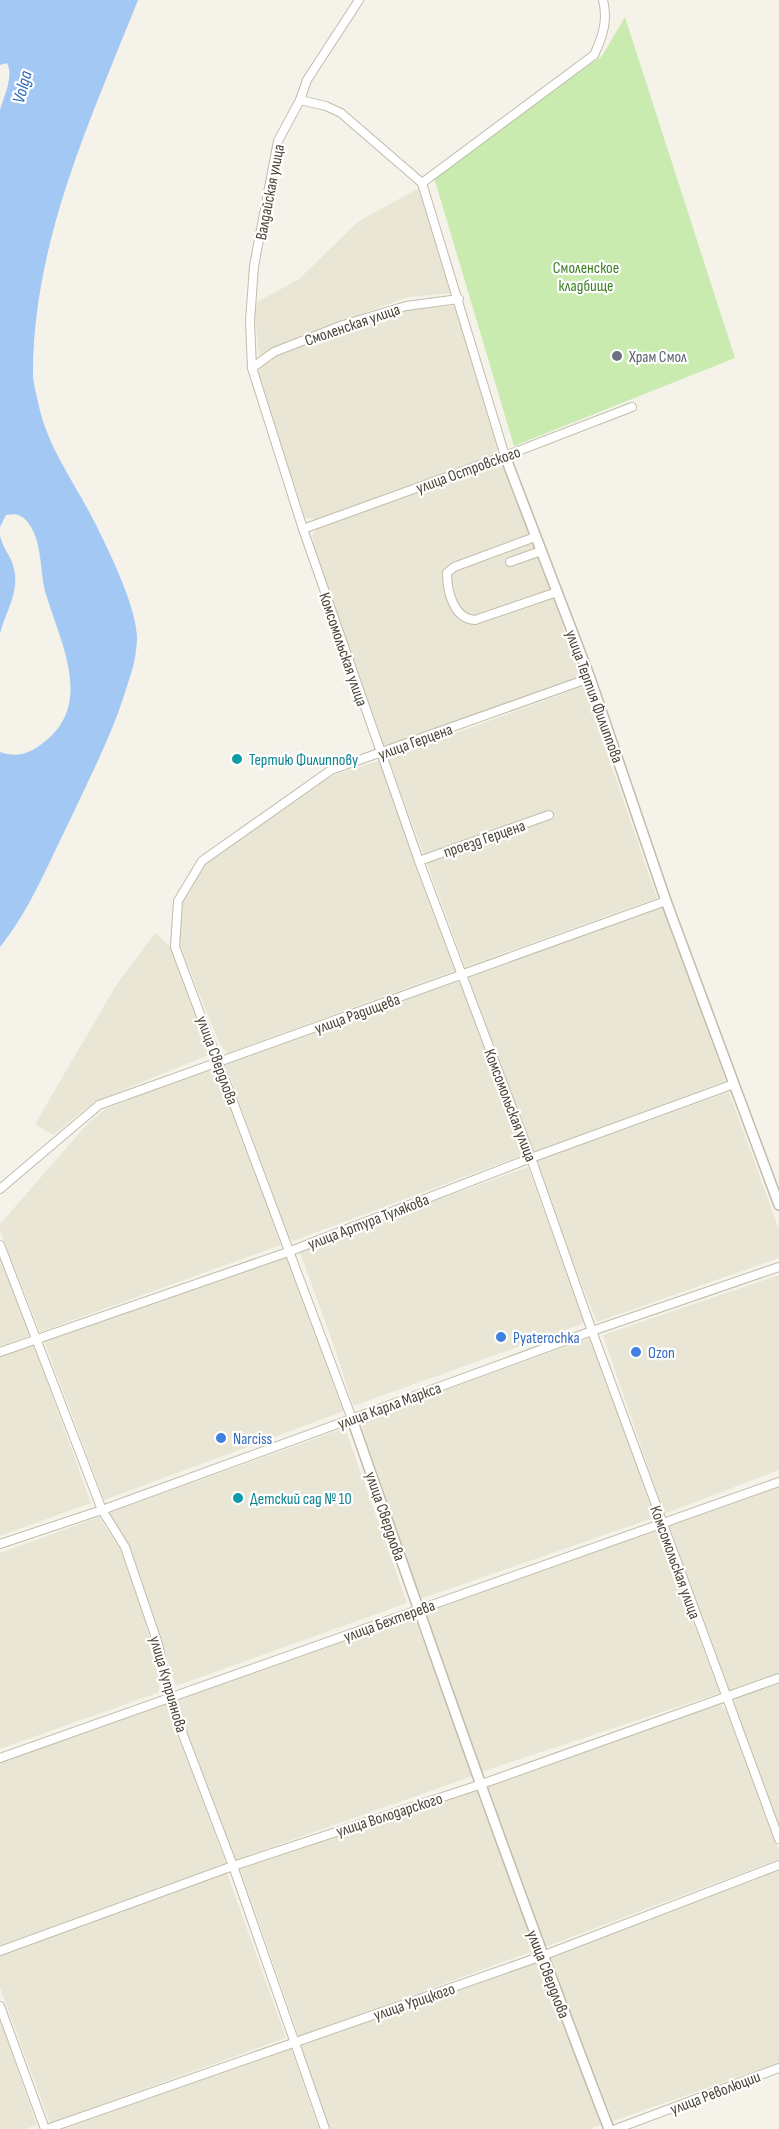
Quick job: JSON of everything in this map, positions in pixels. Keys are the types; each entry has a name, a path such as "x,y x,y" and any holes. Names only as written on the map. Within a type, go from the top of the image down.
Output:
{"street":[{"name":"Валдайская улица","path":"252,368 250,321 255,266 278,141 308,80 359,0"},
{"path":"300,100 326,106 341,113 422,183 594,54 604,34 606,11 603,0"},
{"name":"улица Тертия Филиппова","path":"422,183 505,456 590,678 666,901 779,1205"},
{"name":"Смоленская улица","path":"252,368 274,352 343,325 406,306 459,299"},
{"name":"Комсомольская улица","path":"252,368 303,529 419,861 531,1158 592,1331 779,1839"},
{"name":"улица Островского","path":"303,529 632,407"},
{"path":"535,537 454,567 447,573 447,581 455,606 458,613 467,620 475,620 557,592"},
{"path":"510,561 541,551"},
{"name":"улица Герцена","path":"177,901 201,861 331,770 590,678"},
{"name":"проезд Герцена","path":"419,861 549,815"},
{"name":"улица Свердлова","path":"177,901 175,947 352,1419 479,1785 609,2129"},
{"name":"улица Радищева","path":"0,1189 99,1105 219,1064 666,901"},
{"name":"улица Артура Тулякова","path":"0,1352 288,1252 531,1158 734,1084"},
{"name":"улица Куприянова","path":"0,1245 102,1510 124,1547 158,1644 170,1698 325,2129"},
{"name":"улица Карла Маркса","path":"0,1544 102,1510 592,1331 779,1267"},
{"name":"улица Бехтерева","path":"0,1758 779,1482"},
{"name":"улица Володарского","path":"0,1952 232,1866 479,1785 779,1678"},
{"name":"улица Урицкого","path":"46,2129 542,1956 779,1865"},
{"path":"0,2006 46,2129"},
{"name":"улица Революции","path":"616,2129 779,2068"}],"shaded area":[{"path":"421,187 453,293 409,297 328,326 259,356 254,304 299,279 359,221"},
{"path":"455,306 498,450 493,455 316,520 305,518 258,377 260,367 281,353 372,321 413,309"},
{"path":"497,464 505,465 581,677 386,747 381,746 316,556 312,535 321,525"},
{"path":"584,686 657,898 465,967 388,758"},
{"path":"381,760 456,970 228,1053 220,1045 178,942 179,901 206,862 331,776"},
{"path":"663,907 726,1081 533,1152 468,977"},
{"path":"155,933 174,950 211,1054 94,1102 53,1135 35,1124 117,984"},
{"path":"454,981 462,984 525,1154 293,1241 288,1237 224,1061"},
{"path":"216,1065 281,1245 40,1332 0,1231 0,1224 89,1122 106,1109"},
{"path":"729,1092 779,1229 779,1258 597,1322 536,1161"},
{"path":"528,1167 585,1323 353,1406 299,1250"},
{"path":"285,1254 344,1411 104,1500 44,1341"},
{"path":"0,1256 31,1335 0,1346"},
{"path":"779,1275 779,1470 664,1514 603,1335"},
{"path":"590,1338 653,1508 653,1518 420,1599 360,1421"},
{"path":"33,1343 91,1503 0,1536 0,1357"},
{"path":"345,1428 407,1603 176,1686 128,1544 109,1513"},
{"path":"779,1484 779,1674 728,1691 668,1522"},
{"path":"99,1517 121,1551 138,1598 156,1658 160,1692 0,1749 0,1553"},
{"path":"657,1525 720,1693 481,1772 422,1609"},
{"path":"413,1614 473,1776 235,1860 175,1699"},
{"path":"779,1682 779,1826 734,1704 735,1698"},
{"path":"719,1702 726,1710 779,1850 779,1859 545,1947 485,1783"},
{"path":"166,1704 226,1863 0,1946 0,1762"},
{"path":"475,1787 536,1950 299,2037 240,1869"},
{"path":"779,1869 779,2063 613,2121 548,1956"},
{"path":"227,1873 286,2038 50,2123 0,1988 0,1955"},
{"path":"537,1957 603,2124 590,2129 329,2129 298,2044"},
{"path":"0,2019 37,2125 25,2129 0,2129"},
{"path":"291,2048 319,2129 64,2129"}],"green space":[{"name":"Смоленское кладбище","path":"625,17 735,358 514,446 433,174 602,56"}],"water":[{"name":"Volga","path":"0,0 138,0 83,137 53,231 42,279 35,328 33,377 42,418 54,449 100,533 132,608 137,636 135,655 121,703 93,772 29,902 0,947 0,752 20,754 39,746 57,730 67,713 70,694 65,653 45,591 33,531 24,518 16,514 6,515 0,527 0,110 8,86 9,68 7,63 0,65"},
{"path":"0,535 13,565 15,583 12,600 0,634"}],"place":[{"name":"Храм Смол","path":"617,356"},
{"name":"Тертию Филиппову","path":"237,759"},
{"name":"Pyaterochka","path":"501,1337"},
{"name":"Ozon","path":"636,1352"},
{"name":"Narciss","path":"221,1438"},
{"name":"Детский сад № 10","path":"238,1498"}]}
